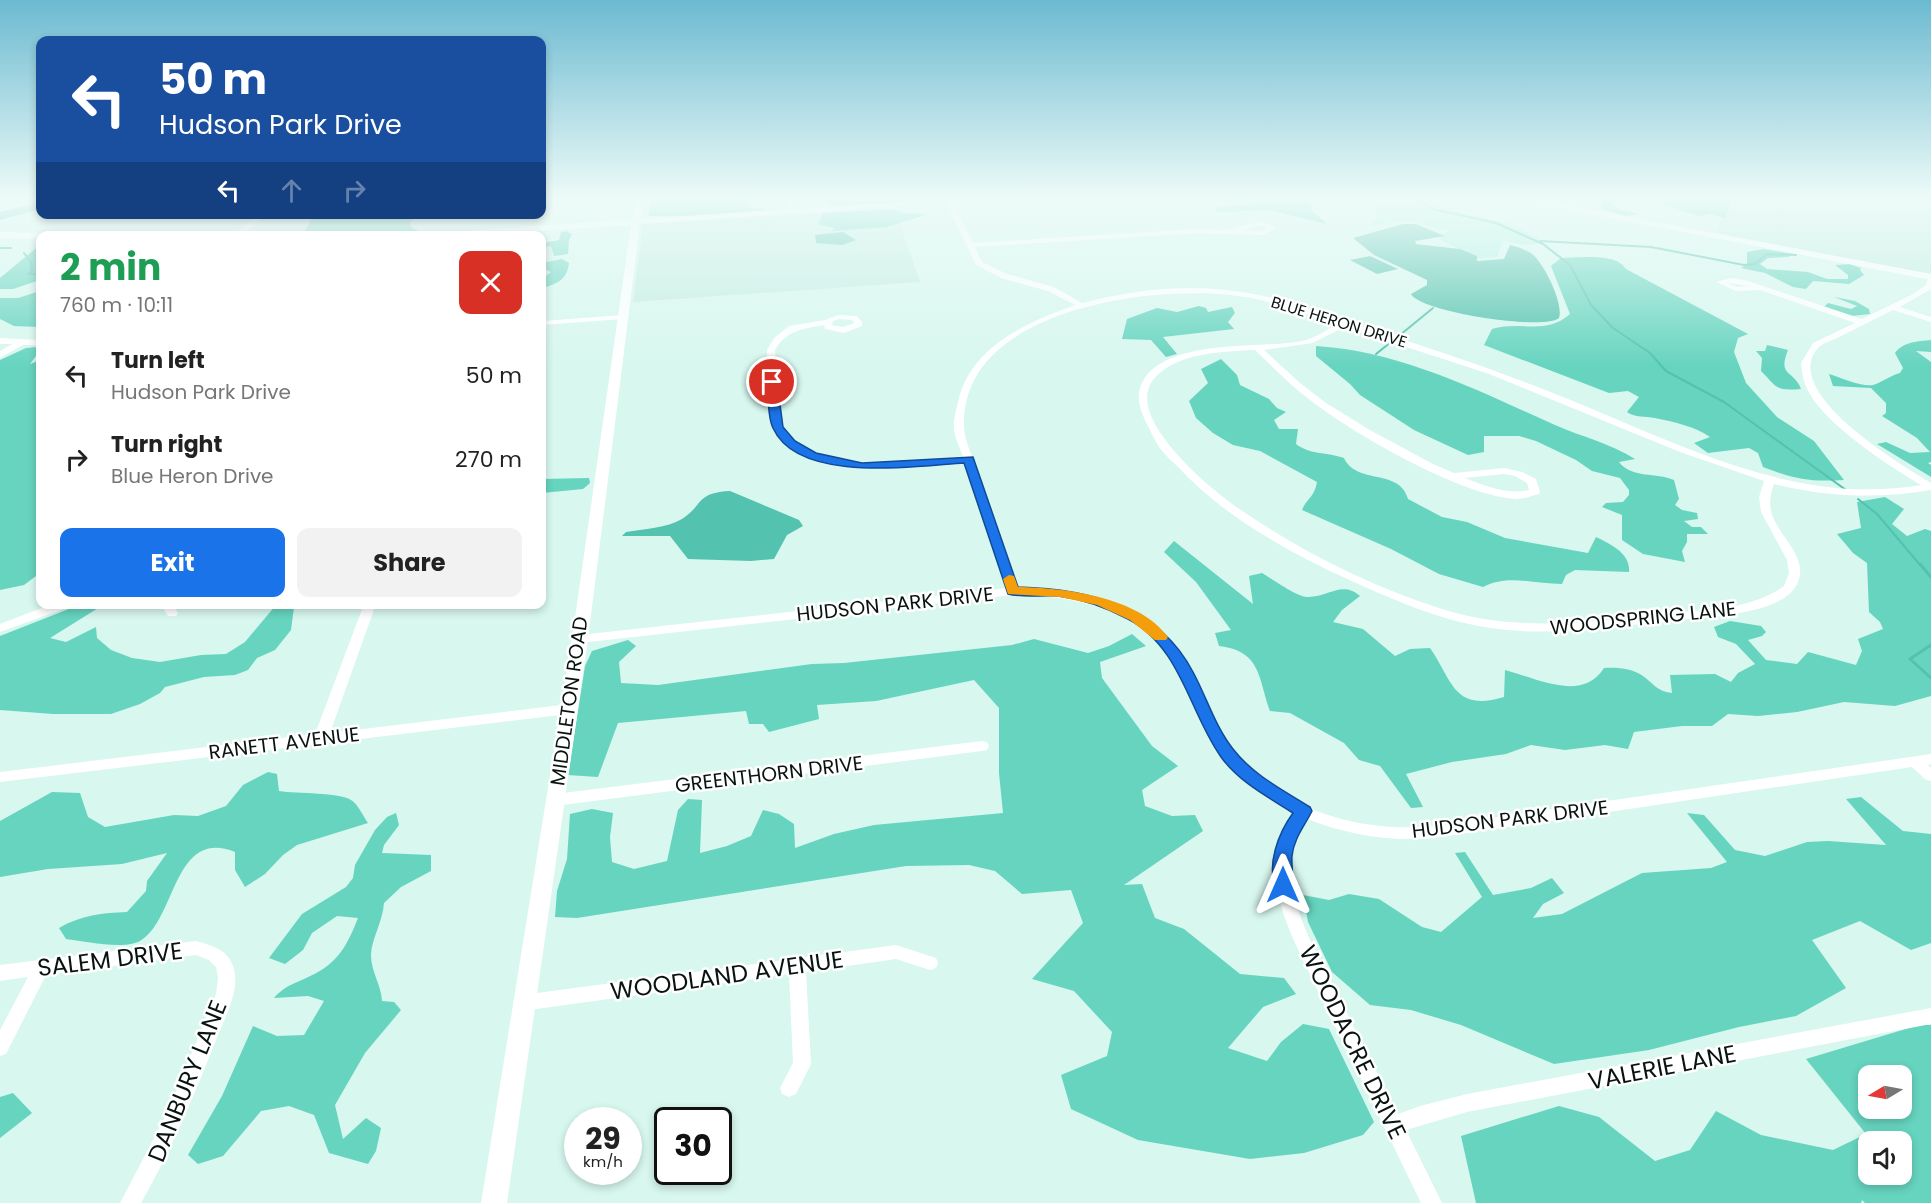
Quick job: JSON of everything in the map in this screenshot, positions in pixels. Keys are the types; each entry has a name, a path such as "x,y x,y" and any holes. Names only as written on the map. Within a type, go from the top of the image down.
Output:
{"street":[{"name":"MIDDLETON ROAD","path":"494,1203 522,1003 580,639 631,254"},
{"path":"973,254 986,268 1052,289 1082,306"},
{"path":"1802,254 1931,279 1925,290 1811,348 1805,363 1810,384 1828,411 1851,433 1895,465 1931,487"},
{"path":"1761,288 1861,322"},
{"name":"BLUE HERON DRIVE","path":"1013,591 959,430 959,408 966,385 977,367 996,348 1023,330 1082,306 1157,292 1216,291 1279,302 1495,373 1653,440 1770,480 1819,491 1859,496 1890,495 1931,487"},
{"path":"1891,307 1931,320"},
{"path":"546,323 621,317"},
{"path":"827,322 792,328 778,338 771,350 776,423 786,439 812,455 851,465 892,466 969,459"},
{"name":"WOODSPRING LANE","path":"1343,324 1309,342 1192,356 1162,368 1152,376 1144,391 1144,407 1149,424 1158,440 1198,482 1277,537 1382,590 1430,609 1475,621 1533,629 1573,629 1726,610 1767,601 1789,588 1794,569 1789,550 1771,526 1763,509 1764,492 1770,480"},
{"path":"0,341 36,343"},
{"path":"0,354 21,342"},
{"path":"1257,348 1305,391 1347,422 1404,454 1454,476 1513,497 1528,496 1535,492 1532,481 1508,471 1454,476"},
{"name":"HUDSON PARK DRIVE","path":"580,639 1013,591 1043,591 1086,597 1119,609 1147,625 1163,639 1177,657 1212,730 1228,754 1251,777 1304,811 1360,829 1419,834 1931,759"},
{"path":"0,628 52,609"},
{"path":"321,738 368,609"},
{"name":"RANETT AVENUE","path":"0,777 569,709"},
{"name":"GREENTHORN DRIVE","path":"555,801 982,746"},
{"path":"1914,761 1931,776"},
{"name":"WOODACRE DRIVE","path":"1304,811 1290,831 1283,854 1283,885 1288,909 1308,954 1432,1203"},
{"name":"SALEM DRIVE","path":"0,973 196,948 218,956"},
{"name":"WOODLAND AVENUE","path":"522,1003 896,952 930,963"},
{"name":"DANBURY LANE","path":"130,1203 151,1168 181,1108 220,1006 226,973 218,956"},
{"path":"789,1088 802,1064 798,966"},
{"path":"0,1048 41,968"},
{"name":"VALERIE LANE","path":"1394,1125 1420,1115 1467,1103 1931,1016"}],"shaded area":[{"path":"29,254 36,254 36,281 13,289 0,289 0,278"},
{"path":"639,254 910,254 920,282 633,302"},
{"path":"1469,254 1498,254 1497,257 1478,259"},
{"path":"1472,254 1477,256 1477,261 1504,259 1506,254 1531,254 1542,266 1552,284 1559,303 1559,318 1549,321 1508,321 1483,318 1436,307 1419,301 1411,294 1427,285 1427,280 1374,255"},
{"path":"1747,254 1794,254 1788,257 1768,258 1760,264 1767,269 1808,272 1827,279 1848,279 1848,275 1835,265 1850,264 1861,268 1864,275 1849,284 1813,281 1806,289 1793,287 1765,273 1741,268 1747,264"},
{"path":"1827,254 1931,254 1931,274"},
{"path":"1370,256 1398,269 1377,274 1350,260"},
{"path":"1596,257 1614,260 1626,269 1748,334 1738,338 1734,352 1746,383 1777,417 1814,441 1844,480 1812,480 1774,471 1763,467 1758,453 1749,448 1708,453 1694,443 1710,437 1704,433 1691,427 1627,412 1639,397 1628,391 1609,393 1484,345 1492,329 1542,326 1561,321 1570,314 1551,266 1561,258"},
{"path":"562,259 569,263 564,277 557,283 546,287 546,276 551,272 546,270 546,262"},
{"path":"36,292 36,327 14,326 0,319 0,298 18,298"},
{"path":"1834,297 1855,301 1869,309 1870,314 1851,316 1824,307 1828,303 1851,309 1857,306"},
{"path":"1199,306 1206,308 1208,312 1232,307 1235,313 1228,322 1234,329 1163,337 1177,354 1166,357 1151,340 1122,339 1127,319 1157,308 1177,312"},
{"path":"1931,340 1931,352 1916,351 1931,362 1931,462 1928,463 1931,465 1931,477 1877,444 1886,442 1910,453 1930,452 1917,438 1882,416 1886,413 1886,403 1871,388 1833,386 1829,374 1863,385 1876,384 1900,373 1903,368 1895,353 1898,349 1911,343"},
{"path":"1767,345 1788,350 1785,369 1801,389 1781,389 1761,371 1762,358 1756,351 1765,351"},
{"path":"1316,346 1347,349 1408,364 1468,386 1555,425 1616,449 1635,459 1619,462 1631,471 1674,480 1679,499 1675,505 1682,510 1697,513 1698,519 1684,521 1692,527 1701,527 1708,534 1687,534 1687,542 1682,551 1685,562 1643,554 1622,540 1622,515 1602,507 1606,503 1623,502 1629,495 1629,490 1620,478 1592,471 1576,460 1536,441 1519,436 1484,436 1484,452 1468,455 1414,430 1360,395 1316,356"},
{"path":"36,347 36,356 30,364 36,362 36,576 24,585 0,590 0,360 26,348"},
{"path":"1221,359 1237,375 1240,385 1269,399 1277,408 1286,412 1274,420 1279,429 1298,429 1296,444 1301,448 1344,458 1358,471 1396,483 1403,489 1408,499 1442,517 1467,522 1505,538 1588,553 1596,537 1623,554 1629,565 1629,572 1575,570 1566,575 1562,584 1512,580 1483,587 1439,574 1391,549 1302,510 1317,482 1260,451 1233,445 1213,433 1196,418 1189,401 1208,383 1201,369"},
{"path":"589,478 590,483 583,489 546,493 546,479"},
{"path":"730,491 799,520 803,526 787,535 774,559 751,561 688,559 670,536 622,536 626,532 676,522 689,514 705,497"},
{"path":"1885,497 1904,509 1892,524 1907,536 1925,529 1931,531 1931,696 1895,706 1844,702 1797,712 1758,716 1728,714 1712,726 1682,726 1634,732 1628,749 1605,745 1565,750 1531,745 1506,754 1452,762 1406,774 1423,807 1411,808 1380,766 1359,760 1344,743 1290,713 1270,711 1260,677 1250,660 1243,653 1219,646 1215,633 1231,630 1196,582 1164,552 1174,541 1253,604 1249,576 1262,573 1291,591 1307,597 1340,590 1353,591 1360,596 1342,610 1333,622 1363,629 1395,656 1410,649 1430,648 1450,682 1464,697 1474,700 1487,701 1504,697 1505,670 1544,682 1571,686 1584,684 1595,678 1604,668 1624,669 1638,673 1660,689 1672,693 1670,675 1715,674 1731,682 1738,673 1755,664 1736,644 1718,637 1714,627 1730,621 1761,626 1766,632 1762,636 1748,640 1766,660 1797,664 1808,652 1856,665 1862,651 1858,639 1883,629 1880,622 1869,612 1867,563 1853,553 1837,534 1861,528 1857,502"},
{"path":"69,609 96,609 50,638 66,642 96,627 97,638 111,650 132,658 160,662 201,655 226,654 245,642 273,609 294,609 291,630 275,650 257,658 248,670 235,675 204,677 165,687 160,693 140,704 111,714 53,714 0,710 0,636"},
{"path":"1132,634 1146,646 1100,662 1102,678 1152,746 1178,766 1142,790 1145,806 1172,816 1195,815 1203,831 1124,885 1142,884 1155,918 1184,929 1240,974 1284,978 1296,994 1263,1007 1228,1048 1267,1061 1281,1042 1303,1024 1329,1029 1374,1122 1363,1135 1304,1153 1250,1159 1138,1140 1071,1109 1061,1075 1107,1056 1112,1032 1074,991 1032,979 1083,923 1071,890 1022,894 995,871 969,865 906,866 577,918 555,917 557,891 567,859 570,814 592,809 613,813 610,837 612,862 634,869 667,861 678,810 688,799 702,800 700,853 727,846 751,836 763,810 779,814 794,824 795,848 834,834 874,825 1003,813 999,773 999,708 974,680 876,701 817,705 819,719 769,732 763,724 749,724 746,711 618,723 598,777 568,775 585,666 592,651 628,640 636,646 619,662 621,683 658,685 812,664 844,663 1012,645 1034,639 1088,653 1109,646"},
{"path":"268,772 277,774 279,791 328,794 351,800 368,823 297,845 283,855 265,874 245,887 235,870 235,852 215,848 199,853 187,864 152,930 133,944 114,945 66,939 59,928 92,915 127,912 146,891 147,881 167,853 122,864 48,869 0,877 0,821 52,792 80,793 88,817 105,827 174,815 198,816 226,806 243,785"},
{"path":"1861,797 1903,831 1931,834 1931,943 1911,950 1860,921 1812,940 1846,988 1796,1016 1739,1027 1649,1050 1554,1064 1461,1025 1411,1010 1370,1005 1332,972 1308,922 1303,895 1329,900 1349,894 1379,899 1422,927 1441,932 1482,897 1455,853 1465,852 1493,895 1531,888 1552,878 1564,893 1543,904 1533,918 1562,914 1642,873 1711,868 1727,862 1687,813 1704,815 1735,850 1765,856 1807,842 1886,845 1846,799"},
{"path":"396,813 399,825 384,845 382,853 431,855 431,871 401,887 384,903 371,961 382,1001 394,1002 401,1010 365,1053 335,1105 343,1139 366,1118 381,1128 376,1151 368,1164 329,1153 314,1115 289,1106 261,1111 223,1156 198,1164 188,1155 222,1096 253,1026 277,1036 304,1035 324,1001 308,996 274,998 284,989 318,972 332,962 347,942 358,918 337,916 312,933 303,950 285,964 269,958 302,914 346,887 353,878 355,865 375,830 387,817"},
{"path":"1919,1025 1931,1025 1931,1203 1865,1203 1862,1200 1861,1203 1476,1203 1461,1136 1559,1106 1599,1117 1655,1161 1690,1150 1716,1111 1761,1135 1833,1150 1858,1138 1858,1185 1912,1185 1912,1131 1864,1131 1806,1059"},
{"path":"13,1093 32,1113 0,1138 0,1097"}],"waterway":[{"path":"25,254 31,262 32,271 28,274 36,274"},
{"path":"1556,254 1570,265 1591,305 1613,328 1650,353 1666,371 1724,402 1846,490"},
{"path":"1688,254 1744,265 1755,264 1767,254"},
{"path":"1771,254 1796,255"},
{"path":"1400,335 1433,308"},
{"path":"1376,354 1391,342"},
{"path":"1858,499 1877,514 1921,566"},
{"path":"1920,564 1931,577"},
{"path":"1931,645 1910,659 1931,678"}],"slow traffic":[{"path":"1009,579 1013,591 1060,592 1102,602 1135,617 1161,637"}],"route":[{"path":"772,382 778,428 791,443 812,455 841,464 862,466 892,466 969,459 1013,591 1060,592 1102,602 1135,617 1163,639 1186,672 1212,730 1228,754 1251,777 1292,806 1304,811 1290,831 1283,854 1283,885"}]}
